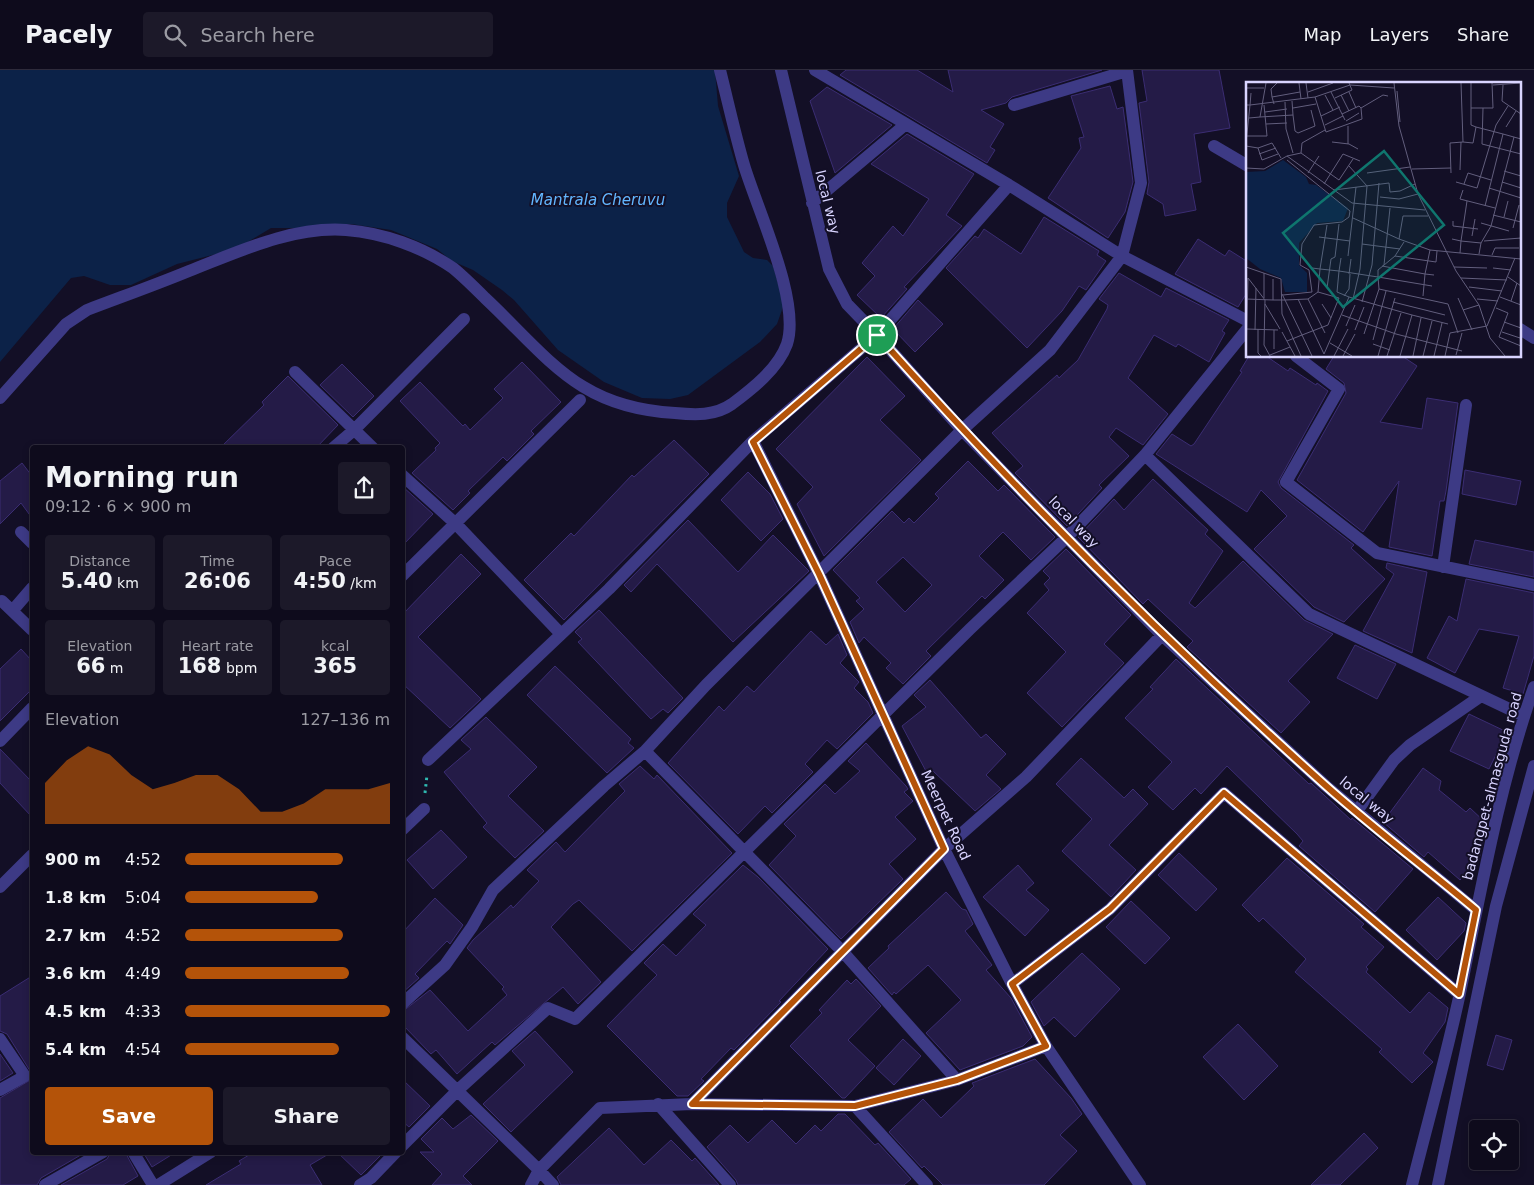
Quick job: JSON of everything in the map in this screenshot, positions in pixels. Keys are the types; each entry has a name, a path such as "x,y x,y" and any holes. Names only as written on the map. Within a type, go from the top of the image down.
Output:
{"street":[{"path":"0,398 66,324 86,310 254,246 302,233 346,230 391,238 427,252 456,271 496,308 544,359 582,387 615,404 660,413 697,415 722,412 753,389 774,364 787,344 789,308 780,269 745,166 720,70"},
{"name":"local way","path":"782,70 812,203 829,268 847,304 962,430 1162,635 1326,786 1476,910"},
{"path":"816,70 1009,185 1122,256 1246,320"},
{"path":"405,1001 445,965 472,928 493,890 604,786 645,751 706,685 962,430 1050,350 1122,256 1141,183 1127,71 1014,105"},
{"path":"812,203 906,124"},
{"path":"1214,146 1246,165"},
{"path":"428,760 608,589 753,442 877,335 1009,185"},
{"path":"336,445 354,430 464,319"},
{"path":"405,1143 459,1089 548,1008 575,1019 884,714 1067,537 1145,455 1246,330"},
{"path":"1522,331 1534,338"},
{"path":"1299,358 1340,389 1286,482 1378,553 1534,586"},
{"path":"295,372 370,445"},
{"path":"405,573 580,400"},
{"path":"1443,567 1466,405"},
{"name":"Meerpet Road","path":"753,442 819,574 944,849 1012,984 1046,1046 1140,1185"},
{"path":"1145,455 1309,614 1524,716"},
{"path":"405,478 456,524 561,634"},
{"path":"20,532 30,541"},
{"path":"13,610 30,590"},
{"path":"2,601 30,628"},
{"path":"692,1104 944,849 1026,777 1162,635"},
{"name":"badangpet-almasguda road","path":"1412,1185 1459,994 1501,799 1534,687"},
{"path":"1357,811 1394,760 1410,745 1481,696"},
{"path":"0,742 30,710"},
{"path":"645,751 843,952 957,1080"},
{"path":"1438,1185 1496,906 1534,766"},
{"path":"1012,984 1110,909 1224,793 1459,994"},
{"path":"405,827 424,809"},
{"path":"0,887 30,857"},
{"path":"0,1039 29,1073 0,1090"},
{"path":"405,1040 459,1089 553,1185"},
{"path":"532,1185 539,1170 600,1108 658,1104 855,1106 957,1080 1046,1046"},
{"path":"658,1104 730,1185"},
{"path":"855,1106 927,1185"},
{"path":"45,1185 98,1155"},
{"path":"135,1155 153,1185"},
{"path":"158,1185 205,1155"},
{"path":"360,1185 371,1178 393,1155"}],"path":[{"path":"424,809 428,760"}],"water":[{"name":"Mantrala Cheruvu","path":"0,70 715,70 718,106 739,176 727,203 727,217 744,252 753,258 767,260 773,266 784,304 777,324 760,342 688,395 670,399 642,398 604,382 558,350 514,300 473,270 452,261 437,249 391,230 351,224 304,228 271,228 236,249 177,264 131,285 110,285 84,276 71,278 0,362"}],"building":[{"path":"846,70 917,70 953,92 948,70 1102,70 1012,97 1006,103 981,110 1004,124 990,147 995,150 987,163 840,75"},
{"path":"1142,70 1219,70 1230,128 1194,134 1201,182 1191,184 1196,210 1165,216 1163,204 1147,194 1149,182 1139,103 1147,101"},
{"path":"1110,86 1117,109 1123,107 1133,182 1125,212 1108,238 1048,198 1081,148 1079,138 1084,137 1071,96"},
{"path":"827,87 892,125 835,173 810,101"},
{"path":"907,134 974,174 946,215 962,226 904,287 907,289 881,318 857,295 875,276 862,263 893,226 903,236 929,199 871,164"},
{"path":"1044,217 1099,251 1097,255 1106,261 1086,290 1079,286 1062,311 1027,348 946,268 975,236 978,238 984,229 1021,254"},
{"path":"1198,239 1225,256 1229,250 1246,261 1246,294 1238,307 1175,274"},
{"path":"1119,273 1161,297 1166,288 1229,320 1222,331 1225,333 1209,362 1178,344 1176,347 1154,335 1128,378 1168,414 1143,445 1116,428 1109,437 1129,456 1099,485 1102,488 1067,526 1015,473 1023,466 992,433 1057,375 1059,378 1078,360 1107,309 1108,305 1099,299"},
{"path":"918,300 943,324 915,352 893,329"},
{"path":"867,357 905,396 880,420 921,460 824,556 797,504 813,487 776,449"},
{"path":"1248,358 1269,358 1288,371 1290,368 1328,391 1278,482 1281,488 1354,545 1351,548 1385,579 1344,622 1314,607 1254,549 1287,516 1261,490 1247,512 1156,454 1172,434 1191,446 1194,444 1242,372 1240,371"},
{"path":"1333,358 1405,358 1417,366 1380,422 1422,429 1427,398 1458,403 1446,491 1444,501 1440,501 1432,556 1389,547 1399,481 1363,532 1297,480 1346,393 1344,383 1326,369"},
{"path":"522,362 561,402 531,431 534,434 507,461 503,457 468,491 470,493 453,510 412,473 436,450 435,448 440,443 400,401 420,382 463,426 465,424 470,430 503,398 494,389"},
{"path":"342,364 374,396 353,417 320,385"},
{"path":"288,376 338,425 319,445 223,445 264,405 262,402"},
{"path":"674,440 709,474 564,620 524,580 571,533 574,536 632,475 634,477"},
{"path":"968,461 998,491 1004,485 1055,537 1031,560 1003,532 979,556 1004,580 985,599 982,596 926,651 931,656 903,684 886,668 891,663 864,637 859,643 850,622 864,609 856,601 860,598 833,570 892,511 904,523 909,518 914,523 939,498 935,494","holes":["903,557 932,585 905,612 876,582"]},
{"path":"22,463 30,473 30,515 21,503 0,524 0,481"},
{"path":"1465,470 1521,481 1516,505 1462,494"},
{"path":"748,472 770,494 783,519 761,541 721,500"},
{"path":"1153,479 1208,530 1205,534 1223,551 1189,603 1195,608 1243,561 1304,620 1333,634 1288,681 1310,702 1281,733 1187,647 1193,641 1148,599 1143,604 1078,537 1114,499 1124,510"},
{"path":"405,489 433,514 405,543"},
{"path":"688,520 738,572 773,535 809,571 733,642 657,564 631,592 624,585"},
{"path":"1475,540 1534,552 1534,577 1469,564"},
{"path":"1066,549 1131,615 1104,644 1124,663 1062,727 1027,693 1066,652 1027,613 1049,590 1044,584 1050,578 1043,571"},
{"path":"461,554 481,574 418,637 481,699 450,728 405,686 405,612"},
{"path":"1387,563 1427,572 1412,653 1363,631 1394,574 1386,568"},
{"path":"1466,579 1534,593 1534,656 1523,694 1503,688 1519,636 1479,629 1455,673 1427,658 1449,616 1457,621"},
{"path":"599,610 683,698 668,713 663,709 651,719 578,642 582,639 575,632"},
{"path":"811,631 826,645 838,634 847,655 840,663 859,682 854,688 868,702 873,713 837,749 827,740 805,764 813,772 772,813 765,806 738,834 668,763 719,706 724,711 747,686 754,692"},
{"path":"1355,645 1396,664 1377,699 1337,678"},
{"path":"21,649 30,659 30,691 0,721 0,669"},
{"path":"1176,659 1309,784 1311,783 1351,820 1352,818 1413,869 1375,912 1299,846 1303,841 1297,834 1227,766 1201,794 1195,788 1173,810 1148,787 1172,762 1125,718 1153,689 1150,687"},
{"path":"555,666 631,739 628,743 634,748 607,773 527,695"},
{"path":"930,680 981,738 986,734 1006,754 986,775 1001,789 975,811 932,770 927,773 902,726 926,707 914,695"},
{"path":"1469,714 1507,732 1489,769 1450,751"},
{"path":"486,717 537,767 508,796 544,831 515,858 483,827 487,823 444,772 471,749 461,740"},
{"path":"866,743 908,789 904,792 913,801 895,817 916,839 889,864 903,879 841,939 769,865 796,836 784,824 825,784 835,794 860,771 848,761"},
{"path":"0,749 30,780 30,815 0,783"},
{"path":"1081,758 1124,798 1133,789 1148,804 1109,845 1136,870 1111,897 1062,851 1092,819 1056,784"},
{"path":"640,766 654,779 657,775 732,853 632,951 579,900 573,904 551,927 601,982 578,1004 563,987 495,1045 492,1042 457,1074 436,1050 431,1054 405,1027 405,1010 430,990 468,1031 507,995 502,989 504,987 467,948 473,940 511,905 513,908 539,881 527,870 556,842 565,852 625,791 619,784"},
{"path":"1423,768 1441,781 1439,790 1466,812 1470,808 1487,824 1479,859 1460,880 1428,852 1424,857 1383,822"},
{"path":"441,830 467,857 433,889 407,860"},
{"path":"1179,853 1217,889 1196,911 1158,875"},
{"path":"1287,858 1364,924 1361,927 1384,947 1366,967 1368,969 1366,972 1410,1013 1429,992 1448,1008 1445,1022 1423,1053 1433,1062 1412,1083 1379,1052 1382,1049 1295,972 1306,959 1263,918 1259,922 1242,905"},
{"path":"743,865 758,877 828,949 779,1001 781,1002 734,1050 731,1048 701,1079 704,1081 688,1096 677,1096 607,1026 657,975 644,963 663,944 676,956 706,925 693,914"},
{"path":"1018,865 1034,883 1026,890 1049,910 1025,936 983,897"},
{"path":"946,892 962,909 966,910 973,924 965,931 992,965 986,970 1011,998 1032,1037 1023,1046 960,1070 926,1033 961,1000 928,965 896,994 894,992 892,995 868,968 889,948 888,946"},
{"path":"1438,897 1466,923 1464,931 1437,960 1406,930"},
{"path":"435,898 463,925 450,944 447,941 415,974 419,978 405,990 405,930"},
{"path":"1131,901 1170,938 1145,964 1106,927"},
{"path":"1082,953 1120,989 1075,1037 1054,1017 1044,1026 1031,1002"},
{"path":"30,977 30,1071 7,1034 0,1031 0,996"},
{"path":"856,979 881,1006 848,1040 875,1066 845,1098 842,1098 790,1046 822,1013 819,1010 847,980 851,984"},
{"path":"1238,1024 1278,1066 1244,1100 1203,1057"},
{"path":"535,1031 573,1072 511,1132 483,1104 525,1065 512,1051"},
{"path":"1496,1035 1512,1040 1503,1070 1487,1065"},
{"path":"903,1039 921,1056 894,1085 876,1068"},
{"path":"0,1054 13,1073 0,1081"},
{"path":"1035,1059 1071,1098 1082,1114 1060,1135 1077,1151 1044,1185 943,1185 924,1166 922,1168 889,1132 923,1099 941,1118 974,1086 972,1083"},
{"path":"30,1080 30,1155 81,1155 41,1178 37,1185 0,1185 0,1098"},
{"path":"405,1082 430,1106 409,1127 405,1124"},
{"path":"838,1114 845,1114 875,1145 878,1143 911,1179 904,1185 738,1185 736,1180 707,1147 730,1125 748,1143 772,1120 796,1144 815,1125 821,1131"},
{"path":"471,1115 498,1141 463,1176 472,1185 432,1185 442,1174 420,1152 434,1152 421,1139 442,1118 453,1129"},
{"path":"609,1128 644,1165 671,1140 692,1161 695,1158 719,1185 561,1185 557,1177"},
{"path":"1364,1133 1378,1148 1340,1185 1311,1185"},
{"path":"109,1155 127,1155 138,1176 123,1185 61,1185 107,1159"},
{"path":"145,1155 171,1155 152,1167"},
{"path":"249,1155 327,1155 310,1165 322,1185 206,1185 241,1164 239,1161"},
{"path":"340,1155 381,1155 361,1175"}],"route":[{"path":"877,335 962,430 1162,635 1326,786 1476,910 1459,994 1224,793 1110,909 1012,984 1046,1046 957,1080 855,1106 692,1104 944,849 819,574 753,442 877,335"}]}
